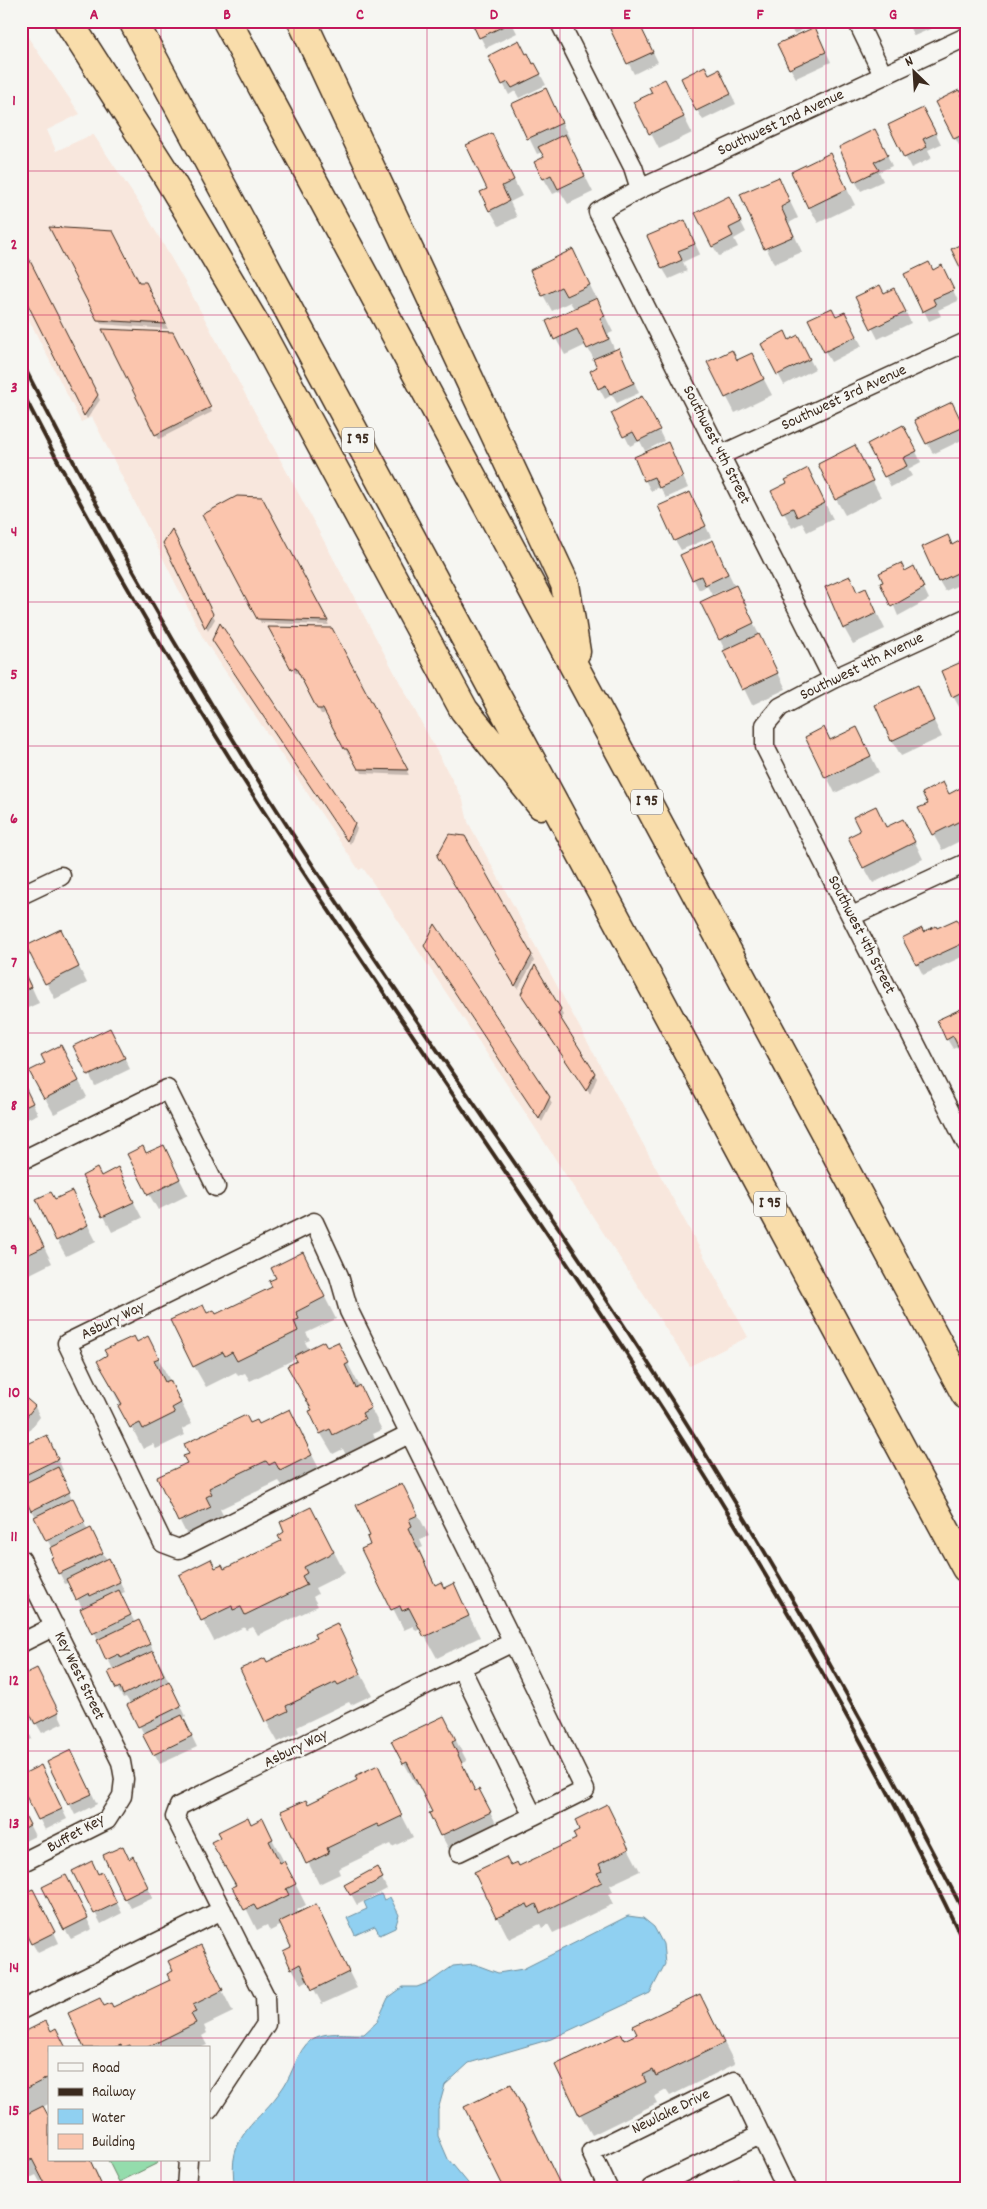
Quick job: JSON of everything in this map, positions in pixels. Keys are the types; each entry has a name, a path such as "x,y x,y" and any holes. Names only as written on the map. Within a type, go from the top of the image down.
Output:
{"highway":[{"path":"68,21 166,174 264,339 464,710 584,859"},
{"name":"I 95","path":"133,21 961,1559"},
{"name":"I 95","path":"227,21 966,1395"},
{"path":"302,21 565,584 580,676"},
{"path":"961,1559 966,1583"}],"street":[{"path":"559,21 633,168 640,189"},
{"path":"857,21 883,75"},
{"name":"Southwest 2nd Avenue","path":"598,212 640,189 966,37"},
{"name":"Southwest 4th Street","path":"598,212 833,679"},
{"name":"Southwest 3rd Avenue","path":"721,454 966,342"},
{"name":"Southwest 4th Avenue","path":"765,725 780,707 833,679 966,618"},
{"name":"Southwest 4th Street","path":"765,725 765,747 852,916 959,1111 966,1143"},
{"path":"852,916 966,864"},
{"path":"21,895 60,876"},
{"path":"21,1161 167,1088 216,1187"},
{"name":"Asbury Way","path":"210,2108 266,2024 265,1996 175,1817 179,1806 512,1642 349,1310 340,1276 314,1222 67,1343 163,1543 179,1549 409,1434"},
{"name":"Key West Street","path":"21,1559 121,1762 124,1779 122,1796"},
{"path":"21,1643 54,1626"},
{"path":"459,1852 585,1790 512,1642"},
{"path":"461,1668 533,1816"},
{"name":"Buffet Key","path":"21,1863 107,1820 122,1796"},
{"path":"21,2010 222,1910"},
{"name":"Newlake Drive","path":"608,2188 591,2152 735,2081 786,2188"},
{"path":"651,2188 760,2135"},
{"path":"186,2188 188,2162"}],"shaded area":[{"path":"21,27 80,114 47,130 56,151 93,134 143,209 186,284 463,800 468,822 748,1337 690,1366 489,1057 363,868 359,870 203,638 92,417 81,422 21,304"}],"green space":[{"path":"109,2162 158,2163 119,2182"}],"water":[{"path":"381,1894 384,1900 390,1897 399,1915 395,1928 380,1935 375,1926 355,1935 347,1918 367,1909 364,1902"},
{"path":"628,1916 643,1918 654,1927 663,1944 665,1964 650,1993 551,2039 469,2063 445,2085 438,2110 438,2136 448,2159 472,2188 235,2188 233,2169 235,2154 240,2141 246,2131 284,2086 299,2055 311,2040 330,2034 364,2034 377,2022 388,1998 403,1987 417,1987 430,1982 453,1966 474,1964 498,1973 523,1969"}],"building":[{"path":"471,21 512,21 512,22 479,38"},
{"path":"626,21 638,21 653,52 627,64 610,29"},
{"path":"815,27 826,52 789,69 777,44"},
{"path":"519,40 526,54 528,53 533,64 535,63 541,74 512,88 508,82 502,85 488,56"},
{"path":"705,66 709,74 719,69 731,94 696,111 681,78"},
{"path":"665,79 684,117 649,134 633,102 652,93 649,87"},
{"path":"546,88 562,123 527,139 511,104"},
{"path":"959,90 962,97 966,95 966,133 954,139 935,102"},
{"path":"923,108 936,133 923,139 927,147 904,158 888,125"},
{"path":"875,129 888,155 874,162 879,170 854,182 839,147"},
{"path":"492,133 514,180 502,186 509,201 489,211 480,192 487,189 466,145"},
{"path":"565,134 585,176 558,189 551,175 543,179 534,162 544,157 538,147"},
{"path":"830,153 847,189 808,208 791,172"},
{"path":"779,177 790,202 781,207 794,236 764,249 740,194"},
{"path":"729,196 741,222 729,228 733,236 712,247 695,213"},
{"path":"685,220 695,244 678,251 682,260 662,269 647,236"},
{"path":"49,227 113,231 139,282 146,282 166,324 97,320"},
{"path":"966,242 966,279 951,249"},
{"path":"21,243 98,395 84,416 21,291"},
{"path":"573,249 590,285 566,296 561,287 542,296 530,270"},
{"path":"929,262 933,270 942,265 954,290 933,299 936,305 922,312 904,274"},
{"path":"880,285 884,293 894,288 906,312 871,329 855,297"},
{"path":"597,298 605,316 600,318 609,339 587,349 577,329 554,340 546,321"},
{"path":"832,308 836,316 845,312 857,336 824,352 808,319"},
{"path":"102,329 173,332 211,407 155,435"},
{"path":"785,331 789,340 798,335 810,359 777,375 761,344"},
{"path":"619,348 634,383 610,394 606,385 598,389 590,371 597,367 593,359"},
{"path":"732,350 737,360 752,353 764,379 725,398 707,362"},
{"path":"642,396 660,430 638,441 633,432 623,437 611,413"},
{"path":"952,402 964,427 926,444 914,420"},
{"path":"903,425 917,451 903,458 907,466 884,477 867,444"},
{"path":"668,442 683,477 659,488 654,477 644,481 634,457"},
{"path":"855,445 873,481 835,500 818,464"},
{"path":"808,468 825,503 797,517 793,508 782,513 771,491 787,483 785,480"},
{"path":"690,492 706,526 674,541 658,506"},
{"path":"237,496 262,497 328,621 257,619 202,515"},
{"path":"172,529 213,614 205,628 163,543"},
{"path":"948,535 952,545 961,540 966,550 966,569 938,582 922,547"},
{"path":"713,540 728,574 705,585 701,576 692,580 680,555"},
{"path":"901,563 905,571 914,566 924,588 891,607 880,583 883,582 879,573"},
{"path":"850,576 857,592 866,588 877,613 843,629 825,587"},
{"path":"736,585 754,623 719,640 700,602"},
{"path":"220,623 355,823 347,841 212,640"},
{"path":"268,627 332,628 408,770 358,769 347,749 344,749 323,709 317,709 296,668 291,669"},
{"path":"759,634 778,673 742,690 723,651"},
{"path":"966,660 966,697 962,698 960,693 952,697 941,671"},
{"path":"918,685 934,721 891,741 875,705"},
{"path":"824,727 830,740 857,727 871,756 825,778 805,737"},
{"path":"943,782 949,794 966,785 966,818 932,835 918,808 928,804 922,793"},
{"path":"876,806 886,827 903,819 915,842 863,868 848,837 860,831 853,817"},
{"path":"449,834 465,836 532,955 515,986 437,856"},
{"path":"957,919 966,942 916,965 902,938 922,928 923,932"},
{"path":"435,924 550,1097 539,1119 424,946"},
{"path":"61,929 79,967 45,984 26,946"},
{"path":"535,965 561,1009 558,1014 595,1073 586,1091 521,994"},
{"path":"21,966 31,987 21,992"},
{"path":"963,1008 966,1014 966,1062 953,1036 946,1040 937,1020"},
{"path":"110,1028 125,1058 88,1076 73,1046"},
{"path":"61,1045 79,1081 44,1099 29,1071 45,1063 41,1055"},
{"path":"21,1079 33,1103 21,1109"},
{"path":"164,1145 180,1179 148,1195 127,1154 143,1146 146,1153"},
{"path":"118,1167 134,1202 102,1217 82,1176 97,1168 101,1176"},
{"path":"72,1191 88,1225 56,1241 36,1199 51,1192 55,1199"},
{"path":"24,1206 44,1247 21,1258 21,1207"},
{"path":"303,1252 325,1297 296,1312 299,1319 294,1321 298,1331 237,1361 232,1352 225,1356 223,1352 193,1367 170,1320 203,1305 207,1313 214,1310 216,1314 272,1287 269,1281 276,1278 271,1268"},
{"path":"134,1336 137,1342 148,1336 159,1358 154,1360 165,1382 170,1380 181,1403 172,1408 175,1413 143,1429 140,1423 130,1428 118,1406 122,1404 97,1361 107,1355 104,1350"},
{"path":"324,1341 327,1347 338,1342 349,1363 345,1365 356,1388 360,1385 371,1408 362,1413 365,1419 333,1435 330,1429 320,1434 309,1411 312,1410 287,1366 297,1361 294,1356"},
{"path":"21,1394 35,1406 21,1424"},
{"path":"290,1409 312,1455 280,1471 275,1462 269,1465 266,1461 209,1488 212,1494 206,1497 211,1507 178,1522 157,1477 187,1463 183,1456 189,1454 184,1444 246,1415 250,1423 257,1420 259,1424"},
{"path":"47,1435 58,1459 21,1477 21,1447"},
{"path":"58,1467 70,1492 31,1511 21,1491 21,1485"},
{"path":"402,1483 418,1515 409,1519 412,1526 408,1528 435,1585 441,1582 444,1588 454,1583 469,1616 424,1637 409,1608 402,1611 400,1606 391,1610 361,1549 370,1545 367,1537 370,1536 356,1505"},
{"path":"73,1498 85,1522 46,1541 34,1517"},
{"path":"311,1507 334,1552 304,1567 307,1573 302,1576 307,1585 245,1615 241,1607 233,1610 232,1606 201,1621 179,1575 211,1559 215,1568 222,1565 224,1569 281,1541 278,1536 284,1532 280,1522"},
{"path":"91,1528 103,1553 58,1574 51,1558 53,1557 50,1548"},
{"path":"109,1558 120,1582 90,1596 89,1593 76,1600 66,1579"},
{"path":"119,1590 131,1615 92,1634 80,1609"},
{"path":"139,1620 150,1644 121,1658 119,1654 106,1660 97,1640"},
{"path":"337,1623 361,1674 338,1685 336,1682 286,1706 288,1711 265,1722 240,1669 265,1658 267,1662 316,1638 314,1634"},
{"path":"153,1651 164,1675 123,1695 120,1687 116,1689 108,1672"},
{"path":"37,1668 59,1712 35,1724 21,1696 21,1676"},
{"path":"169,1681 181,1706 138,1727 127,1705"},
{"path":"182,1715 192,1736 153,1755 142,1734"},
{"path":"444,1716 456,1740 452,1742 475,1791 479,1789 491,1812 440,1836 429,1813 432,1812 407,1762 403,1764 391,1741"},
{"path":"71,1750 92,1794 68,1805 47,1762"},
{"path":"41,1765 62,1809 38,1820 21,1786 21,1775"},
{"path":"378,1765 402,1816 379,1827 377,1824 327,1848 329,1853 306,1864 281,1811 306,1800 308,1804 357,1780 355,1776"},
{"path":"607,1804 629,1849 599,1864 602,1871 597,1873 602,1882 540,1913 536,1904 529,1908 527,1904 496,1918 474,1872 506,1857 510,1865 517,1862 519,1866 576,1839 573,1833 579,1830 575,1820"},
{"path":"21,1807 30,1825 21,1830"},
{"path":"248,1817 251,1824 263,1818 273,1839 269,1841 280,1863 284,1861 296,1884 286,1889 289,1895 257,1910 254,1905 244,1910 232,1887 236,1885 211,1842 221,1837 218,1832"},
{"path":"123,1846 129,1859 133,1856 148,1887 124,1899 103,1855"},
{"path":"92,1861 98,1874 102,1872 117,1903 94,1914 72,1871"},
{"path":"377,1867 383,1878 350,1895 344,1885"},
{"path":"66,1875 88,1918 64,1930 42,1887"},
{"path":"33,1889 55,1932 31,1944 21,1924 21,1894"},
{"path":"316,1904 349,1972 312,1990 300,1964 291,1969 283,1951 291,1947 279,1922"},
{"path":"201,1945 223,1990 193,2005 196,2012 191,2014 196,2023 150,2046 83,2046 68,2013 100,1998 104,2006 111,2003 113,2007 170,1980 167,1974 173,1971 168,1961"},
{"path":"700,1994 724,2043 656,2076 653,2070 643,2075 646,2082 579,2115 555,2065 621,2033 624,2040 637,2034 633,2026"},
{"path":"46,2021 51,2031 56,2028 65,2046 48,2046 48,2080 47,2078 24,2090 27,2094 21,2097 22,2033"},
{"path":"511,2084 562,2188 504,2188 464,2107"},
{"path":"43,2106 48,2115 48,2162 91,2162 103,2188 47,2188 32,2159 26,2162 23,2155 21,2156 21,2117"},
{"path":"738,2179 743,2188 719,2188"}],"railway":[{"path":"21,361 76,467 134,571 193,674 255,775 352,925 603,1294 736,1503 854,1707 966,1916"},
{"path":"21,390 130,592 248,787 345,935 592,1300 728,1513 853,1727 892,1799 966,1947"}]}
